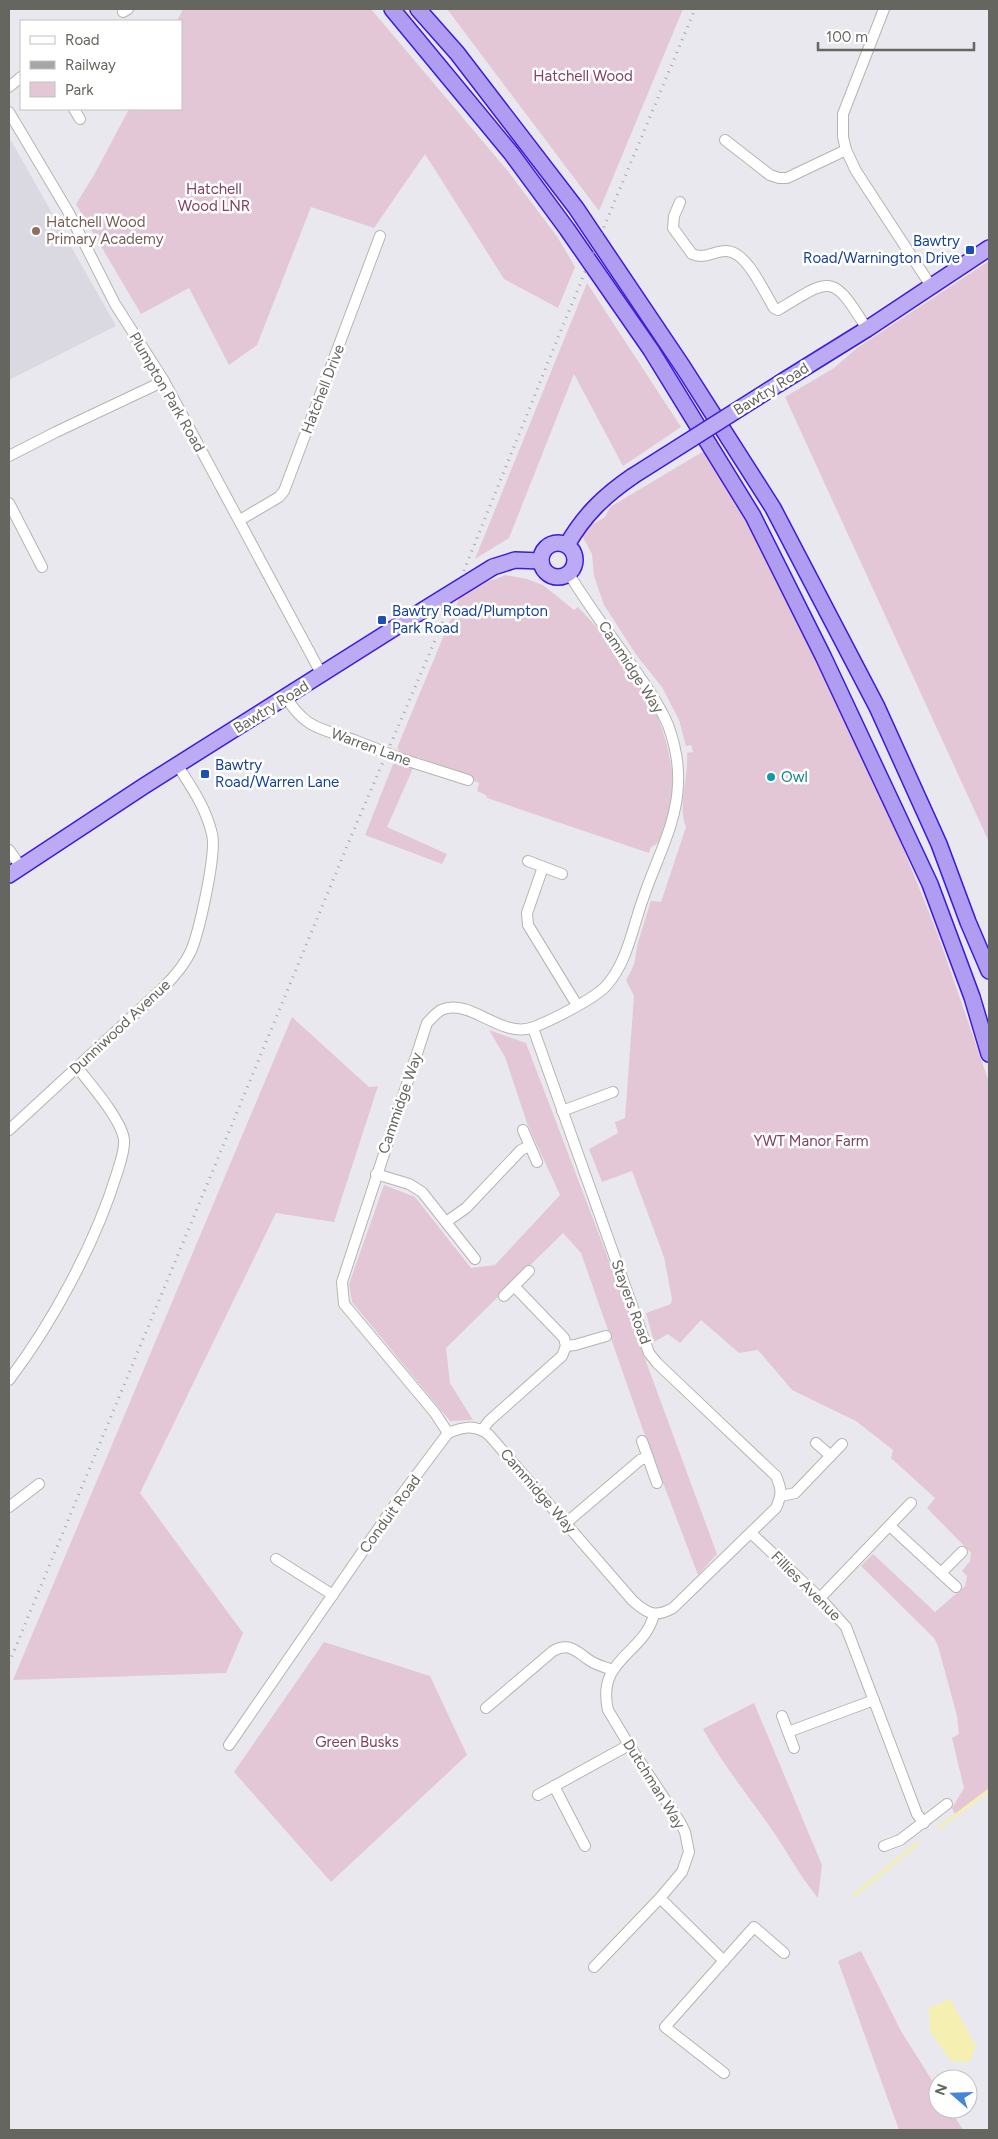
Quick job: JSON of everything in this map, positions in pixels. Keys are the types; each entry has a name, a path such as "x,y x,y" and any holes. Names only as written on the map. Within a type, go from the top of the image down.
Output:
{"highway":[{"path":"392,9 511,154 567,230 651,350 753,516 824,656 930,884 972,997 989,1054"},
{"path":"418,9 457,53 576,208 683,367 773,508 877,707 939,844 968,922 989,971"},
{"name":"Bawtry Road","path":"567,545 590,510 610,492 868,329 989,248"},
{"path":"558,543 567,545 573,551 576,559 574,568 569,574 558,578 551,576 543,568 541,561 543,552 549,545 558,543"},
{"name":"Bawtry Road","path":"15,871 286,696 493,566 514,560 541,561"}],"street":[{"path":"884,9 843,114 846,150 856,171 930,286"},
{"path":"9,87 20,78"},
{"path":"75,110 80,119"},
{"name":"Plumpton Park Road","path":"9,112 66,208 115,304 164,381 322,675"},
{"path":"725,140 770,175 778,178 787,178 846,150"},
{"path":"680,202 674,216 673,228 692,254 702,256 726,250 739,255 746,262 774,308 778,310 814,288 826,285 840,289 868,329"},
{"name":"Hatchell Drive","path":"240,520 279,497 284,490 380,236"},
{"path":"9,456 164,381"},
{"path":"9,502 42,567"},
{"name":"Cammidge Way","path":"448,1433 435,1413 344,1304 342,1292 342,1282 376,1174 427,1023 439,1011 452,1007 466,1010 506,1028 517,1030 533,1028 577,1005 604,988 621,964 663,844 674,808 678,786 678,757 668,724 649,690 569,574"},
{"name":"Warren Lane","path":"286,696 297,714 308,724 402,759 468,780"},
{"name":"Dunniwood Avenue","path":"9,1130 163,988 178,972 191,951 200,923 210,870 213,837 206,812 178,766"},
{"path":"9,850 15,871"},
{"path":"528,861 562,874"},
{"path":"542,867 527,913 528,925 577,1005"},
{"name":"Stayers Road","path":"533,1028 649,1353 657,1363 776,1476 781,1496"},
{"path":"9,1380 26,1358 81,1263 111,1191 122,1154 124,1142 122,1128 77,1067"},
{"path":"562,1111 614,1092"},
{"path":"523,1130 537,1162"},
{"path":"446,1222 466,1208 521,1150 530,1146"},
{"path":"376,1174 408,1184 422,1192 475,1259"},
{"path":"504,1296 529,1271"},
{"path":"448,1433 467,1427 482,1430 489,1421 562,1356 566,1346 564,1338 514,1286"},
{"path":"566,1346 606,1336"},
{"name":"Cammidge Way","path":"482,1430 633,1601 643,1609 654,1614"},
{"name":"Conduit Road","path":"229,1745 403,1493 448,1433"},
{"path":"642,1441 658,1483"},
{"path":"816,1443 831,1456"},
{"path":"654,1614 663,1614 673,1608 776,1508 781,1496 795,1493 842,1444"},
{"path":"566,1523 640,1460 648,1457"},
{"path":"9,1507 39,1484"},
{"path":"820,1598 911,1503"},
{"path":"890,1526 918,1554 942,1572 956,1587"},
{"name":"Fillies Avenue","path":"751,1532 820,1598 846,1627 917,1814 924,1824"},
{"path":"942,1572 962,1552"},
{"path":"276,1559 333,1595"},
{"name":"Dutchman Way","path":"594,1967 660,1898 682,1872 689,1852 688,1842 680,1822 629,1745 608,1710 607,1704 606,1691 612,1670 646,1634 654,1614"},
{"path":"486,1708 553,1650 560,1647 568,1646 588,1659 612,1670"},
{"path":"788,1732 874,1700"},
{"path":"782,1716 794,1748"},
{"path":"538,1796 629,1745"},
{"path":"554,1786 585,1846"},
{"path":"884,1846 900,1840 924,1824 946,1804"},
{"path":"660,1898 724,1961"},
{"path":"724,2073 666,2027 754,1927 784,1953"}],"shaded area":[{"name":"Hatchell Wood Primary Academy","path":"9,137 116,326 9,380"},
{"path":"950,1999 976,2046 969,2062 951,2061 930,2031 929,2008"}],"green space":[{"name":"Hatchell Wood LNR","path":"183,9 371,9 507,170 558,238 575,267 558,308 504,279 425,154 374,228 311,207 257,345 229,365 189,288 141,314 76,204 94,175 128,110 182,110 182,20 178,20"},
{"name":"Hatchell Wood","path":"447,9 683,9 599,211"},
{"path":"989,261 989,842 785,397 834,368 857,348"},
{"path":"587,283 681,427 623,466 574,374 509,538 475,559"},
{"name":"YWT Manor Farm","path":"704,451 755,537 813,645 875,778 938,935 989,1082 989,1789 955,1814 952,1808 964,1788 952,1738 959,1734 957,1716 938,1646 934,1638 861,1566 873,1554 935,1612 965,1586 967,1576 962,1571 970,1561 971,1553 927,1508 935,1498 891,1458 893,1450 856,1421 792,1390 758,1350 739,1353 701,1320 680,1343 668,1334 654,1342 646,1313 671,1304 672,1299 664,1257 632,1171 602,1182 589,1149 618,1133 615,1122 625,1118 634,996 626,980 634,965 638,943 651,901 661,902 686,827 683,800 687,753 693,752 691,745 686,746 679,720 662,687 637,656 604,605 594,576 592,554 580,532 605,517 610,507"},
{"path":"505,575 527,579 543,585 574,610 578,607 628,664 650,699 668,751 673,788 665,830 660,840 651,847 649,853 487,798 486,795 477,791 479,783 418,757 387,827 447,854 442,864 365,835 399,749 397,748 459,599 475,585"},
{"path":"292,1017 369,1087 378,1086 334,1222 276,1213 140,1493 243,1633 226,1673 13,1680"},
{"path":"489,1030 526,1043 717,1554 698,1575 643,1430 581,1253 563,1233 446,1348 450,1383 473,1420 450,1421 352,1302 349,1284 384,1185 415,1197 471,1268 495,1265 560,1195 527,1123 505,1057"},
{"name":"Green Busks","path":"324,1642 430,1676 467,1755 331,1882 234,1772"},
{"path":"754,1703 822,1865 818,1898 726,1766 703,1729"},
{"path":"861,1951 901,2031 928,2074 928,2119 956,2119 963,2130 899,2130 838,1961"}],"waterway":[{"path":"940,1827 989,1790"},
{"path":"854,1895 918,1843"}],"railway":[{"path":"9,1663 350,839 448,610 568,313 695,9"}],"place":[{"name":"Hatchell Wood Primary Academy","path":"36,231"},
{"name":"Bawtry Road/Warnington Drive","path":"970,250"},
{"name":"Bawtry Road/Plumpton Park Road","path":"382,620"},
{"name":"Bawtry Road/Warren Lane","path":"205,774"},
{"name":"Owl","path":"771,777"}]}
